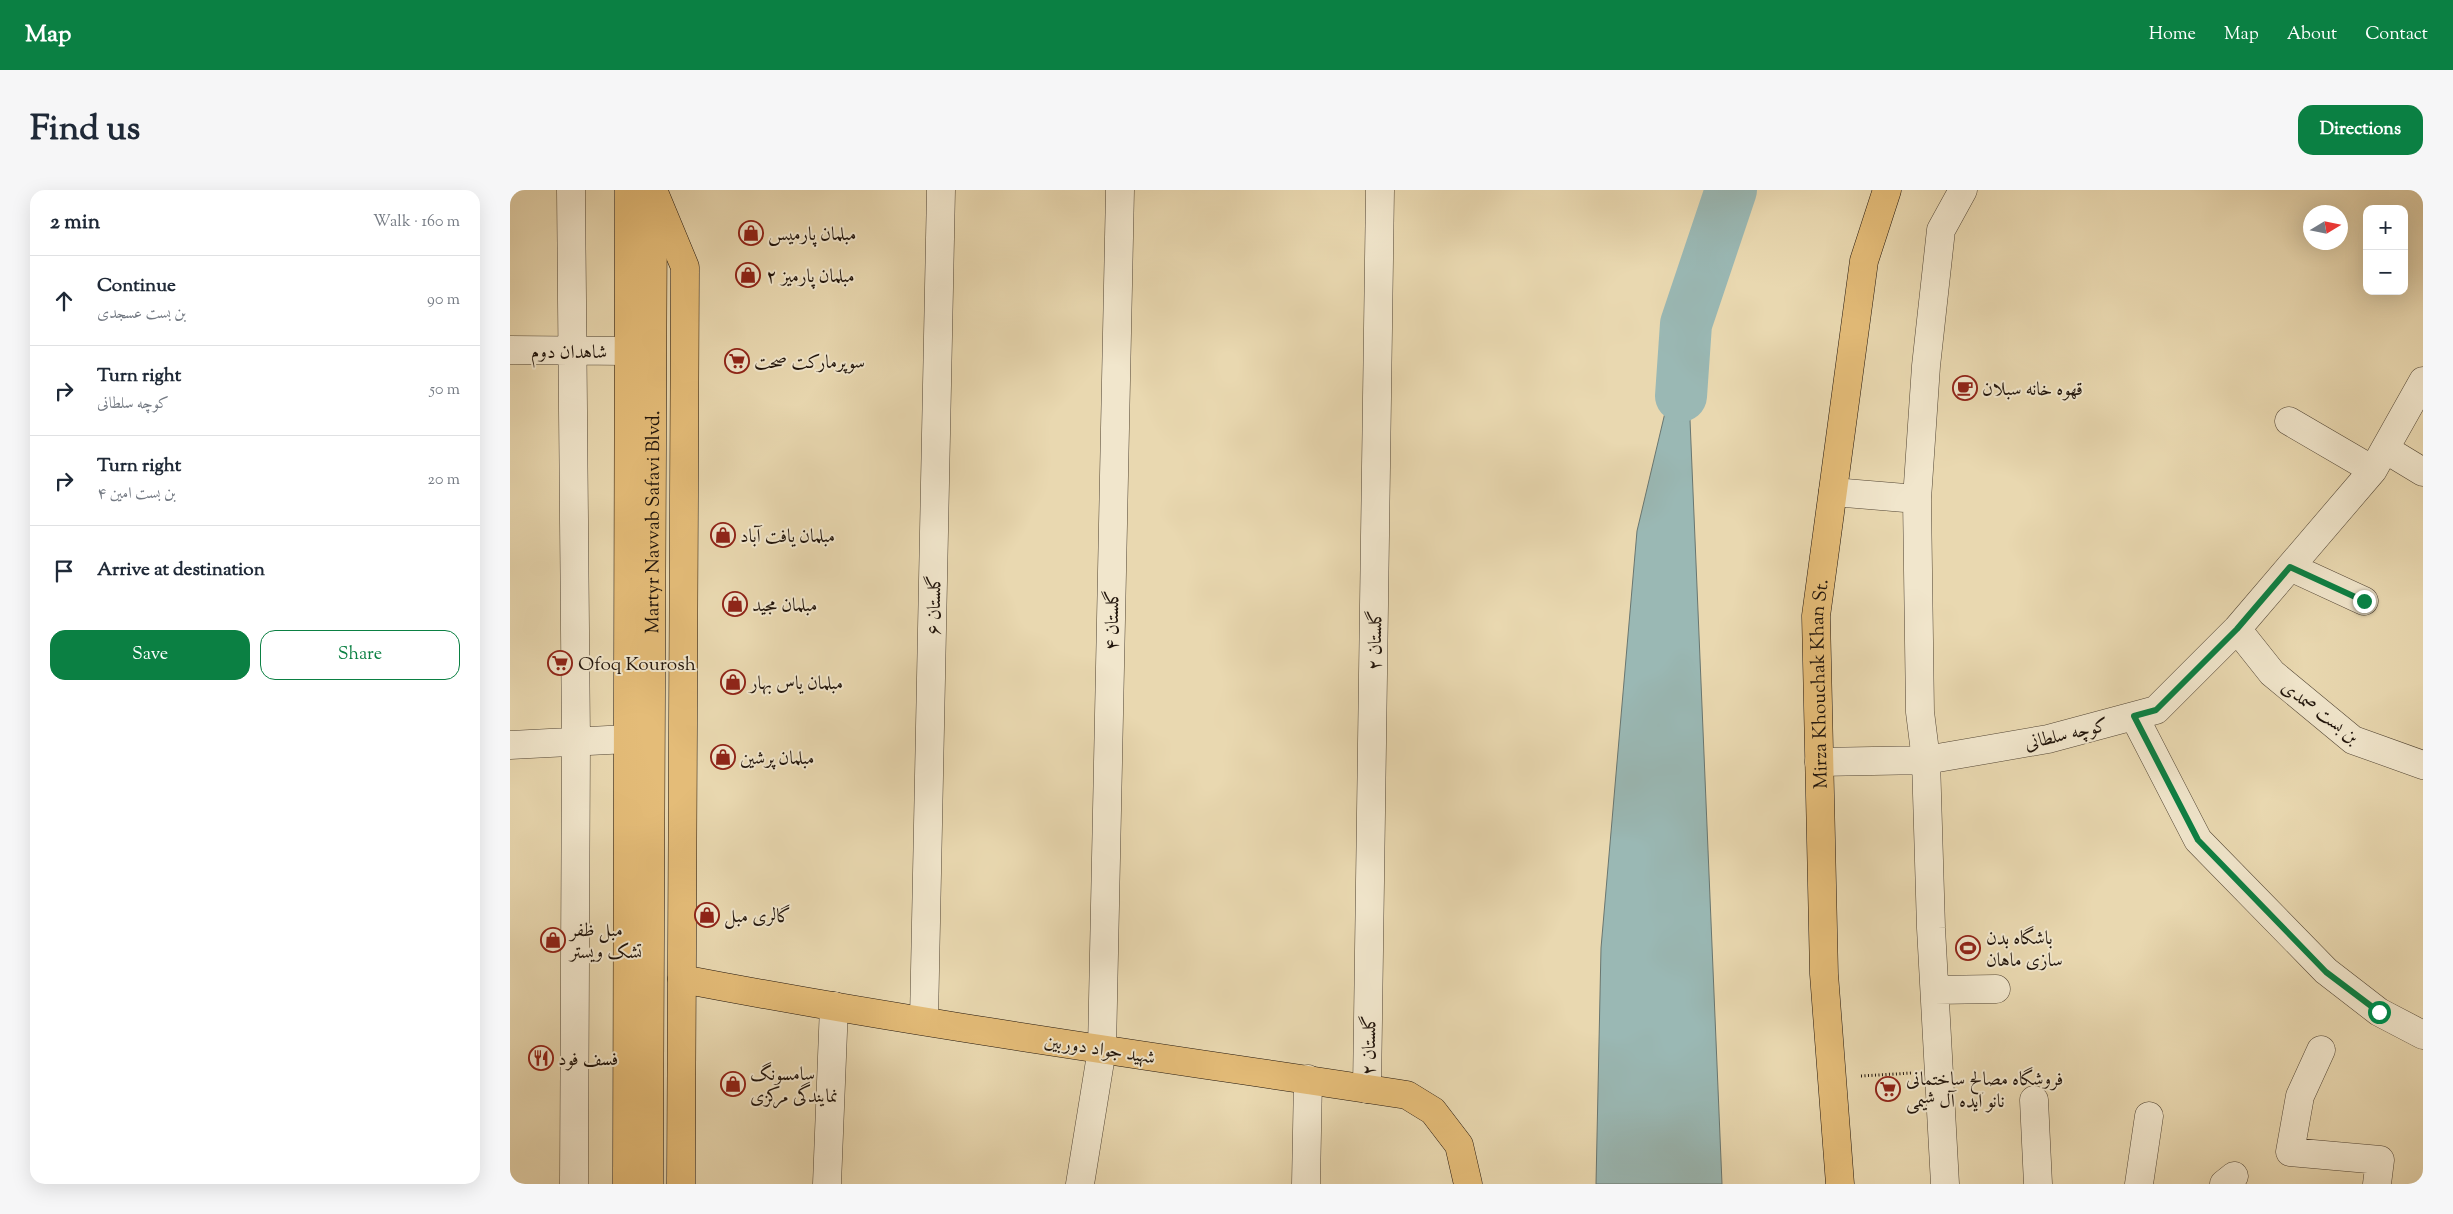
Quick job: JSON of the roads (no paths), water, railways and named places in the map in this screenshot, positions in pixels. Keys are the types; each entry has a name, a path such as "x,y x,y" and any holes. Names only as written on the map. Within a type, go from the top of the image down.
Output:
{"main road":[{"name":"Martyr Navvab Safavi Blvd.","path":"627,1184 629,190"},
{"name":"Martyr Navvab Safavi Blvd.","path":"649,1184 653,190"},
{"path":"653,190 685,267 682,1184"},
{"name":"Mirza Khouchak Khan St.","path":"1840,1184 1824,974 1816,616 1864,260 1887,190"},
{"name":"شهید جواد دوربین","path":"682,979 834,1006 1102,1049 1407,1095 1433,1111 1459,1145 1468,1184"}],"street":[{"path":"571,190 576,740 574,1184"},
{"name":"گلستان ۶","path":"924,1020 941,190"},
{"name":"گلستان ۴","path":"1080,1184 1102,1049 1120,190"},
{"name":"گلستان ۲","path":"1367,1089 1380,190"},
{"path":"1945,1184 1926,760 1920,712 1917,499 1926,366 1941,230 1963,190"},
{"name":"شاهدان دوم","path":"510,350 628,351"},
{"name":"کوچه سلطانی","path":"1819,762 1926,760 2048,740 2156,710 2237,629 2379,460 2422,384"},
{"path":"2289,421 2379,460 2423,472"},
{"path":"1833,492 1917,499"},
{"path":"2290,567 2364,601"},
{"name":"بن بست صمدی","path":"2237,629 2272,673 2353,740 2423,765"},
{"path":"2134,716 2198,840 2326,972 2379,1012 2423,1034"},
{"path":"510,744 628,738"},
{"path":"1935,990 1996,989"},
{"path":"828,1184 834,1006"},
{"path":"2321,1050 2300,1096 2290,1152 2380,1160 2377,1184"},
{"path":"1306,1184 1308,1079"},
{"path":"2034,1100 2038,1184"},
{"path":"2139,1184 2149,1116"}],"water":[{"path":"1686,324 1722,1184 1596,1184 1601,948 1637,531"}],"waterway":[{"path":"1681,396 1686,324 1731,190"}],"place":[{"name":"مبلمان پارمیس","path":"751,233"},
{"name":"مبلمان پارمیز ۲","path":"748,275"},
{"name":"سوپرمارکت صحت","path":"737,361"},
{"name":"قهوه خانه سبلان","path":"1965,388"},
{"name":"مبلمان یافت آباد","path":"723,535"},
{"name":"مبلمان مجید","path":"735,604"},
{"name":"Ofoq Kourosh","path":"560,663"},
{"name":"مبلمان یاس بهار","path":"733,682"},
{"name":"مبلمان پرشین","path":"723,757"},
{"name":"گالری مبل","path":"707,915"},
{"name":"مبل ظفر تشک ویستر","path":"553,940"},
{"name":"باشگاه بدن سازی ماهان","path":"1968,948"},
{"name":"فسف فود","path":"541,1058"},
{"name":"سامسونگ نمایندگی مرکزی","path":"733,1084"},
{"name":"فروشگاه مصالح ساختمانی نانو ایده آل شیمی","path":"1888,1089"}]}
